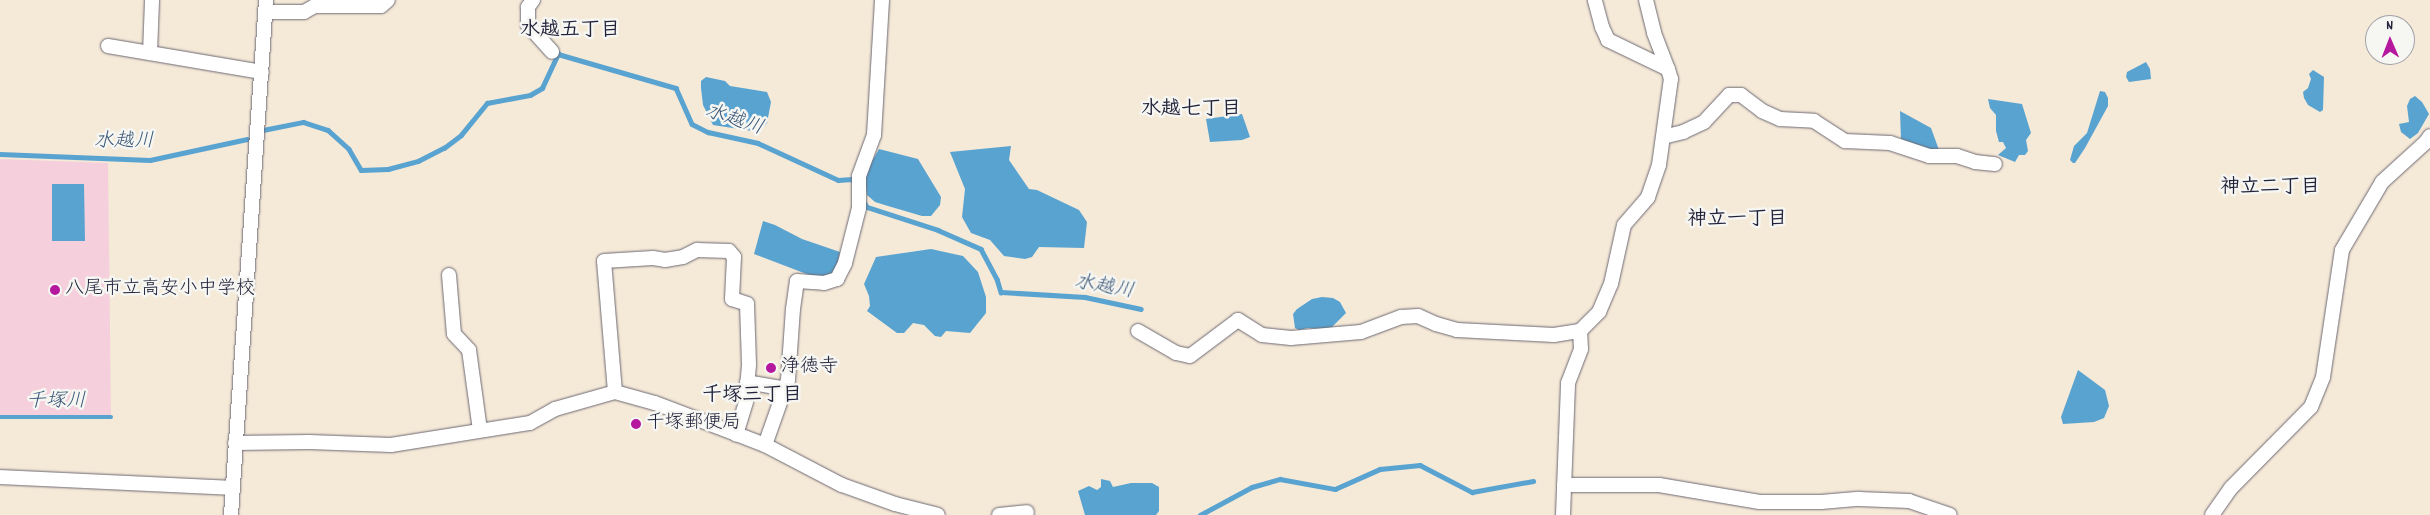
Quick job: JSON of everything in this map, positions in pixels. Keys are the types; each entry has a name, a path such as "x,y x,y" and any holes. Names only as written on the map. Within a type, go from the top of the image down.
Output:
{"street":[{"path":"150,53 152,0"},
{"path":"231,515 266,6 304,12 315,6 381,6 388,0"},
{"path":"533,0 528,7 528,25 552,52"},
{"path":"765,445 788,380 797,281 824,283 837,279 845,263 859,208 859,176 874,135 882,0"},
{"path":"1595,0 1608,40 1668,69"},
{"path":"1138,331 1176,353 1190,356 1238,320 1262,334 1291,338 1361,332 1401,317 1418,316 1457,330 1554,335 1580,331 1599,312 1612,284 1624,225 1648,197 1659,165 1671,79 1654,33 1646,0"},
{"path":"108,46 262,72"},
{"path":"1663,137 1683,132 1704,122 1729,95 1741,95 1780,120 1814,122 1845,140 1890,143 1929,156 1957,156 1975,162 1995,164"},
{"path":"2212,515 2232,488 2311,407 2323,377 2342,250 2382,182 2426,142 2430,136"},
{"path":"615,392 604,261 653,258 665,260 683,257 697,250 729,251 734,257 732,299 747,304 746,402 736,434"},
{"path":"449,275 454,334 468,350 480,430"},
{"path":"1563,515 1568,383 1581,349 1580,331"},
{"path":"747,382 785,389"},
{"path":"235,443 309,442 391,445 530,423 555,409 615,392 655,403 765,445 893,510 938,515"},
{"path":"0,477 233,488"},
{"path":"1564,485 1659,485 1760,502 1909,501 1950,515"},
{"path":"999,515 1027,512"}],"shaded area":[{"name":"八尾市立高安小中学校","path":"0,159 108,163 111,417 0,417"}],"water":[{"path":"2146,62 2150,69 2151,79 2129,82 2126,77 2127,72"},
{"path":"2313,70 2324,77 2323,110 2320,112 2308,105 2303,92 2308,88 2311,79 2309,74"},
{"path":"706,77 725,81 730,86 767,92 771,102 767,123 759,132 713,125 703,105 701,81"},
{"path":"2100,91 2105,92 2108,98 2108,106 2085,148 2075,163 2073,163 2070,160 2074,146 2087,133"},
{"path":"2415,96 2422,102 2429,114 2418,133 2410,139 2401,132 2399,124 2409,122 2407,106 2410,99"},
{"path":"1988,99 2022,104 2031,133 2026,140 2028,151 2025,155 2019,155 2015,162 1998,155 2006,148 2003,142 1999,142 1996,131 1996,115 1990,108"},
{"path":"1900,111 1931,128 1939,150 1938,153 1901,140"},
{"path":"1242,114 1250,137 1242,140 1210,142 1206,119"},
{"path":"1011,146 1009,160 1029,189 1037,190 1079,210 1087,222 1084,248 1039,247 1032,257 1025,259 1004,256 990,240 971,233 962,217 965,189 950,152"},
{"path":"879,149 918,159 941,197 940,205 931,216 922,216 875,202 867,195 865,180 867,170"},
{"path":"52,184 84,184 85,241 52,241"},
{"path":"763,221 802,239 840,252 836,271 829,276 817,278 754,254"},
{"path":"931,249 963,256 978,272 986,297 986,313 970,333 946,331 941,337 935,336 924,325 913,323 904,333 897,333 867,311 870,306 869,296 864,284 876,257"},
{"path":"1322,297 1333,298 1340,302 1346,313 1329,330 1308,328 1299,330 1295,328 1293,314 1297,309 1312,299"},
{"path":"2078,370 2105,390 2109,406 2104,418 2094,422 2063,424 2061,417"},
{"path":"1101,479 1110,481 1113,487 1131,483 1152,483 1159,487 1159,511 1156,515 1085,515 1078,491 1089,486 1097,490 1101,487"}],"waterway":[{"name":"水越川","path":"263,130 303,122 328,130 349,149 361,170 388,169 418,161 444,148 461,135 487,103 530,95 542,88 558,54 676,88 692,124 708,132 758,143 838,180 852,179 854,182"},
{"name":"水越川","path":"0,154 150,160 247,139"},
{"name":"水越川","path":"863,200 867,207 938,230 981,249 997,279 1001,292 1085,297 1141,309"},
{"name":"千塚川","path":"0,417 111,417"},
{"path":"1200,515 1252,487 1280,479 1335,489 1380,469 1420,465 1472,492 1533,481"}],"place":[{"name":"八尾市立高安小中学校","path":"55,290"},
{"name":"浄徳寺","path":"771,368"},
{"name":"千塚郵便局","path":"636,424"}],"district":[{"name":"水越五丁目","path":"570,31"},
{"name":"水越七丁目","path":"1191,110"},
{"name":"神立二丁目","path":"2270,188"},
{"name":"神立一丁目","path":"1737,220"},
{"name":"千塚三丁目","path":"752,396"}]}
